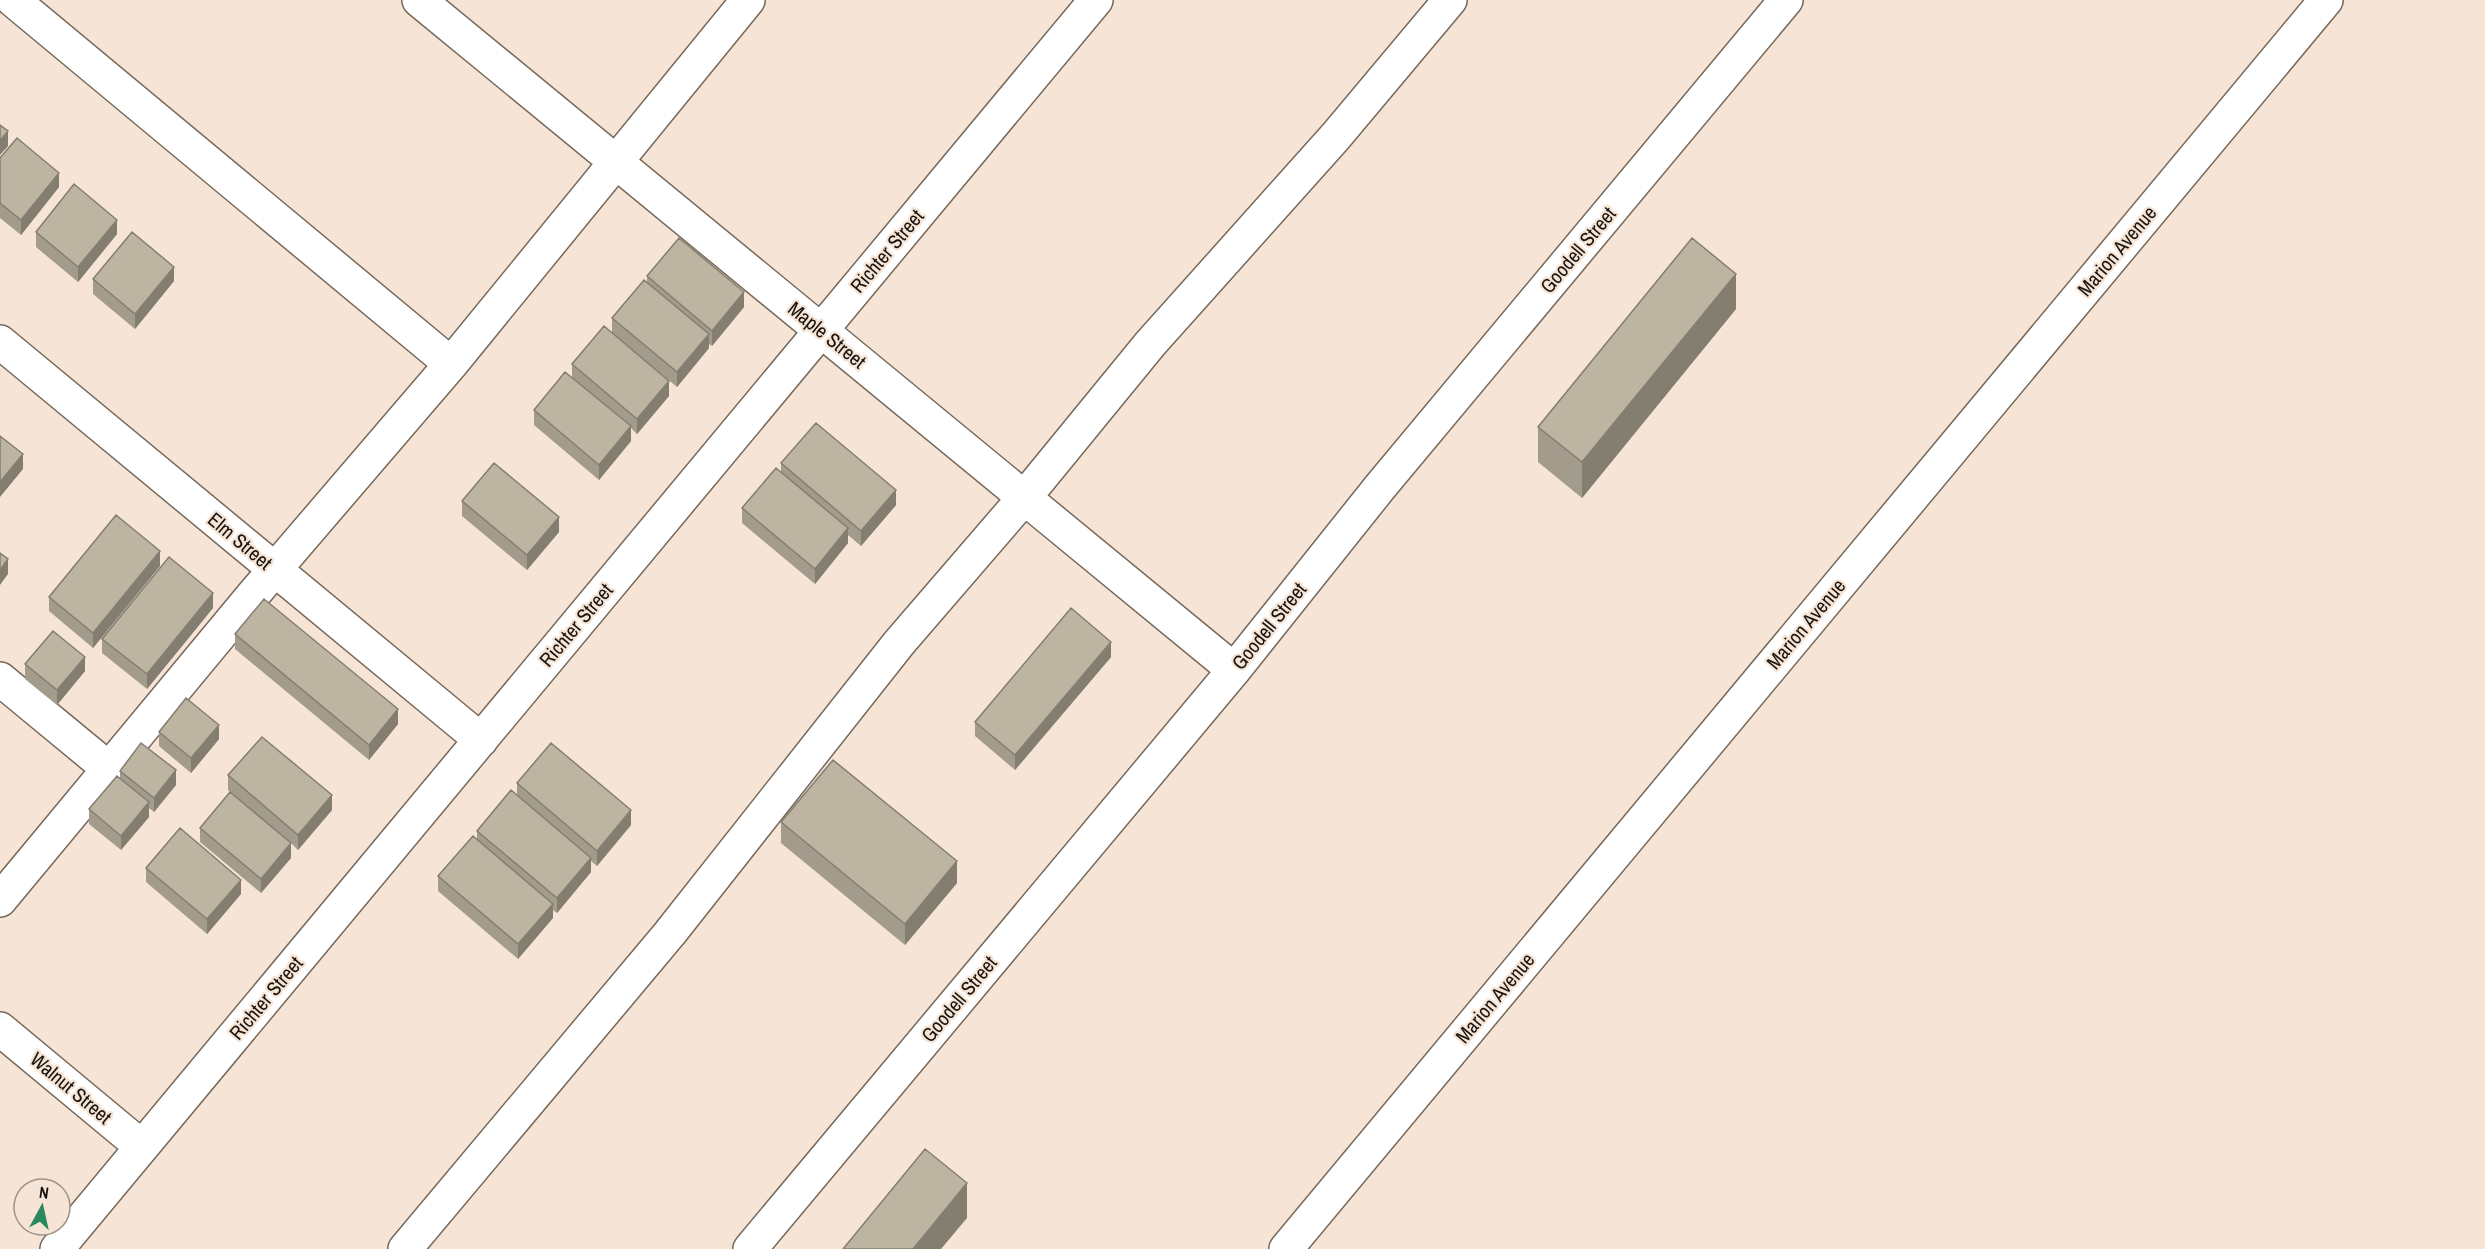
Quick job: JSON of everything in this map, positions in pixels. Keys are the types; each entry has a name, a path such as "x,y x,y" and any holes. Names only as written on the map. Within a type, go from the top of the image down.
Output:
{"street":[{"path":"13,0 451,364"},
{"name":"Maple Street","path":"419,0 1234,670"},
{"path":"0,900 275,570 451,364 748,0"},
{"name":"Richter Street","path":"57,1249 1096,0"},
{"path":"405,1249 670,933 900,643 1024,498 1150,344 1336,136 1450,0"},
{"name":"Goodell Street","path":"750,1249 1234,670 1380,488 1786,0"},
{"name":"Marion Avenue","path":"1286,1249 2325,0"},
{"name":"Elm Street","path":"0,342 481,740"},
{"path":"0,679 109,769"},
{"name":"Walnut Street","path":"0,1029 142,1147"}],"building":[{"path":"0,125 8,131 0,141"},
{"path":"17,138 59,173 21,220 0,203 0,158"},
{"path":"74,184 117,220 78,267 36,232"},
{"path":"132,232 174,267 135,314 93,279"},
{"path":"679,238 744,292 712,331 647,276"},
{"path":"1692,238 1736,274 1582,462 1538,427"},
{"path":"644,280 709,334 677,372 612,318"},
{"path":"604,326 669,381 637,419 572,364"},
{"path":"565,372 631,426 599,465 534,410"},
{"path":"816,423 896,490 861,531 781,463"},
{"path":"0,436 23,454 0,482"},
{"path":"494,463 559,517 527,555 462,501"},
{"path":"776,468 848,528 815,569 742,508"},
{"path":"116,515 160,551 93,633 49,597"},
{"path":"0,553 8,559 0,570"},
{"path":"169,557 213,593 147,674 102,639"},
{"path":"264,599 398,709 369,745 235,634"},
{"path":"1071,608 1111,642 1015,755 975,722"},
{"path":"53,631 85,657 57,690 25,664"},
{"path":"186,698 219,725 191,758 159,732"},
{"path":"262,737 332,795 298,835 228,775"},
{"path":"141,743 176,770 154,798 120,771"},
{"path":"551,743 631,810 597,851 517,783"},
{"path":"833,760 957,861 905,924 781,822"},
{"path":"117,776 149,802 121,836 89,809"},
{"path":"511,790 591,858 557,898 477,831"},
{"path":"230,792 291,843 261,879 200,828"},
{"path":"180,828 241,880 207,919 146,868"},
{"path":"473,836 553,904 518,944 438,876"},
{"path":"925,1149 967,1183 913,1249 843,1249"}]}
